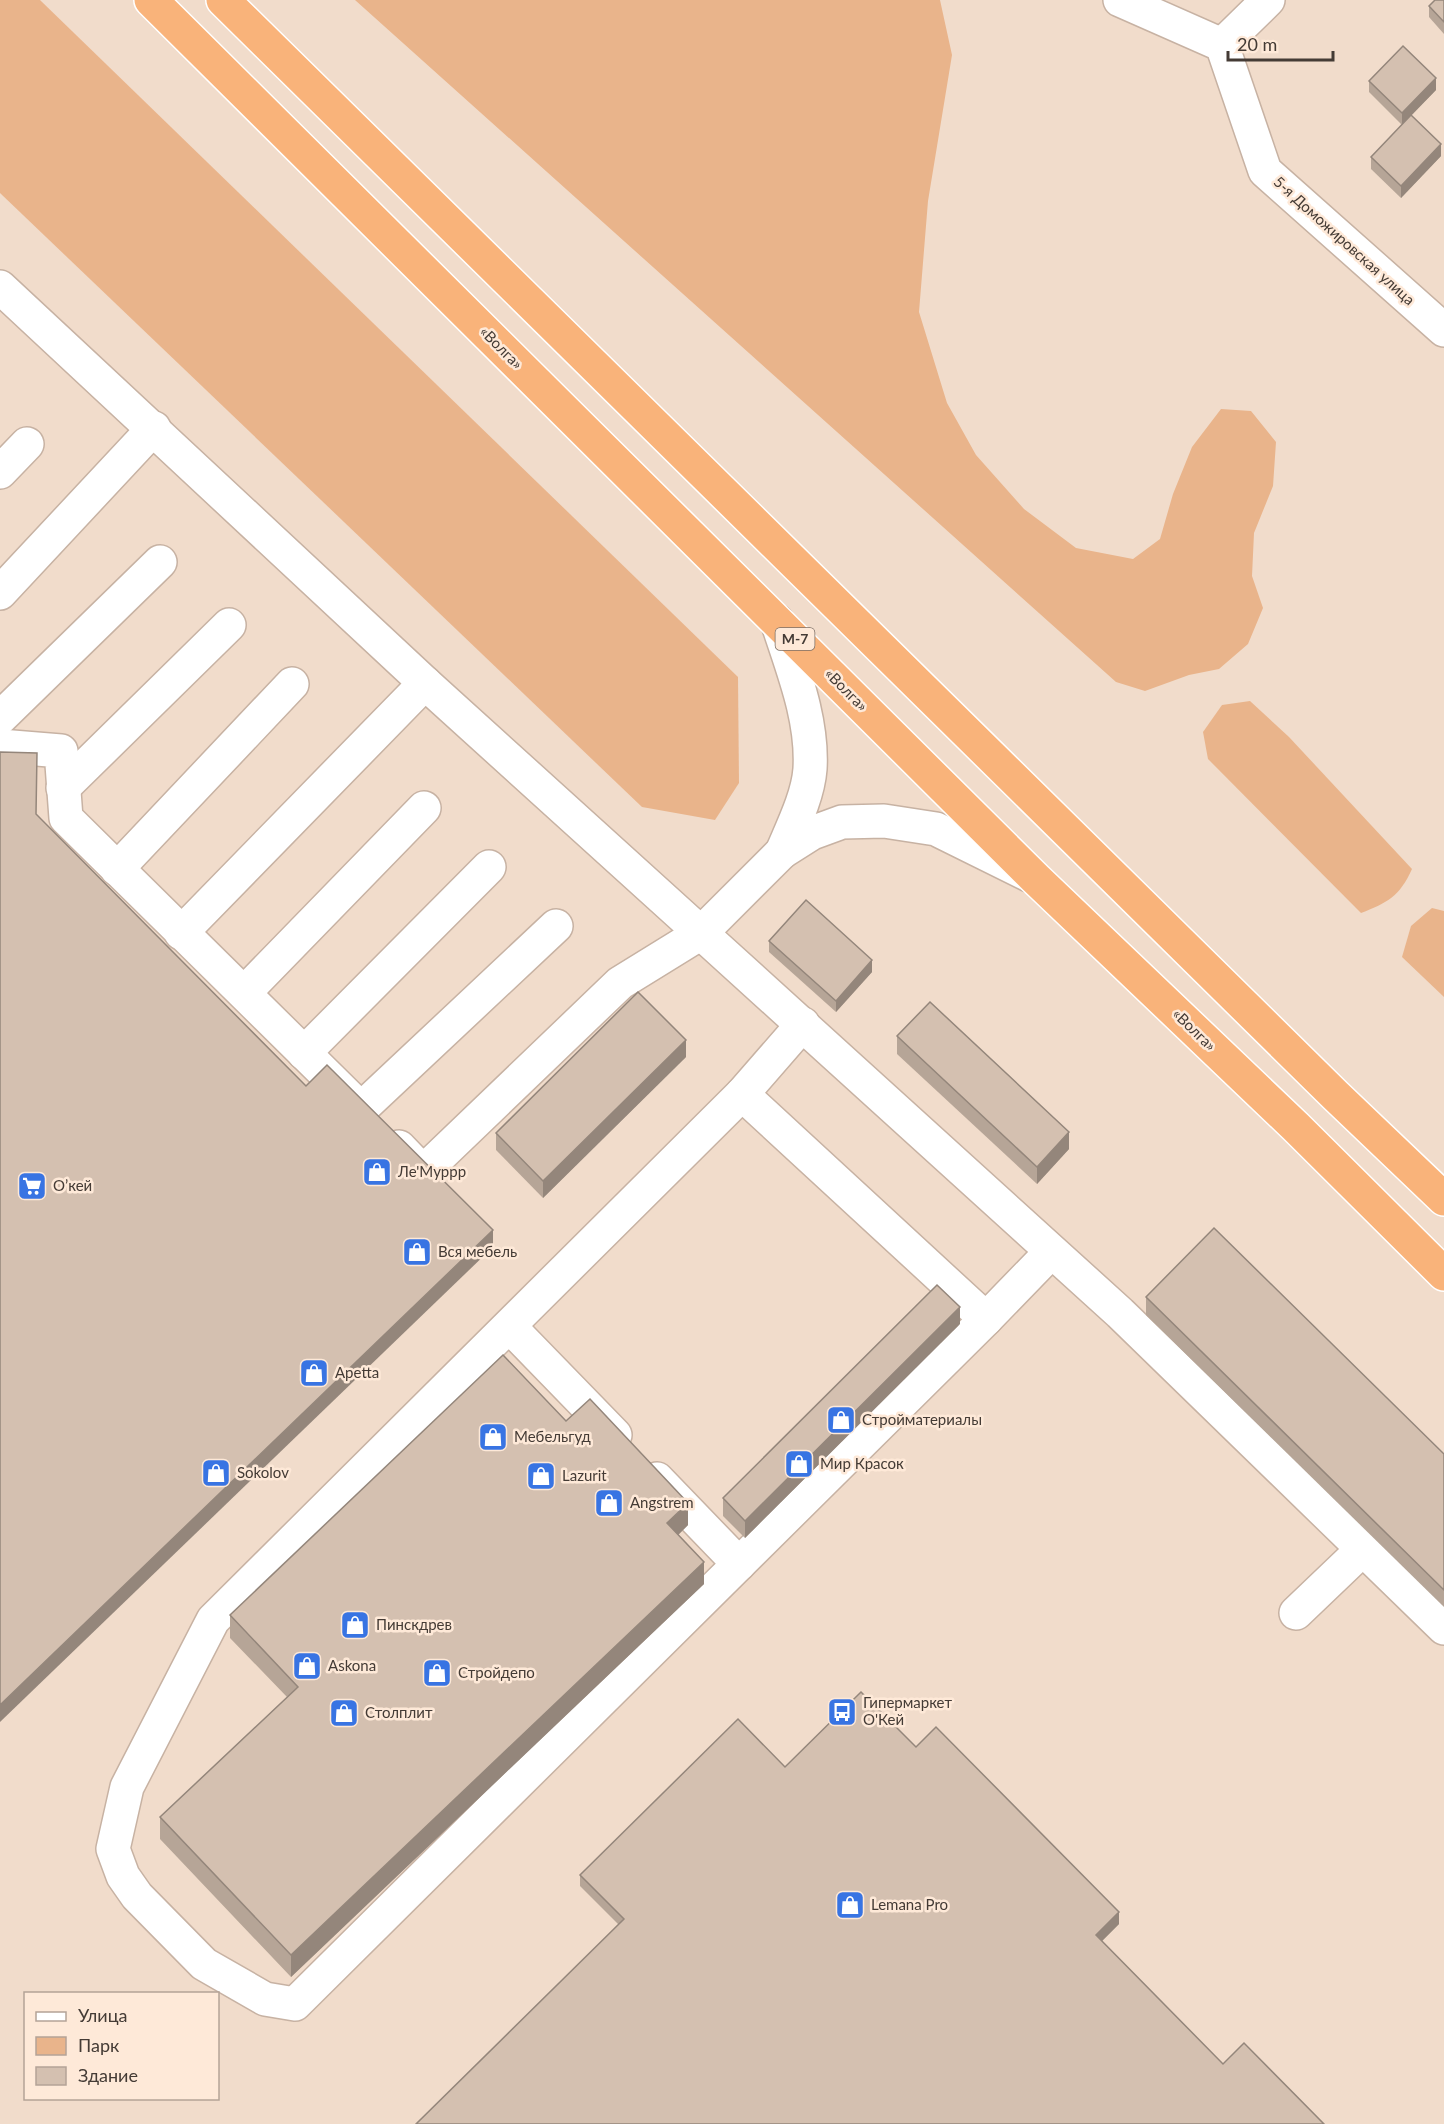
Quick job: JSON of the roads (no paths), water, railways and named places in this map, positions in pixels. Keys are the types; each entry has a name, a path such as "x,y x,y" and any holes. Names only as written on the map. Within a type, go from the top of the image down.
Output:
{"highway":[{"name":"«Волга»","path":"151,0 1036,879 1296,1127 1444,1274"},
{"path":"223,0 1326,1087 1444,1199"}],"street":[{"path":"1120,0 1222,45 1268,0"},
{"name":"5-я Доможировская улица","path":"1222,45 1265,171 1444,330"},
{"path":"0,287 425,683 803,1024 1051,1252 1120,1312 1444,1628"},
{"path":"0,593 89,500 153,428"},
{"path":"0,472 27,444"},
{"path":"92,760 2,711 160,562"},
{"path":"777,621 806,719 810,770 798,814 783,852"},
{"path":"63,788 229,625"},
{"path":"181,933 425,683"},
{"path":"117,868 292,684"},
{"path":"0,746 61,751 66,818 423,1173 620,983 701,933 783,852 812,833 842,822 884,821 936,829 1036,879"},
{"path":"244,993 424,808"},
{"path":"304,1053 489,867"},
{"path":"361,1109 556,926"},
{"path":"803,1024 742,1094 213,1620 127,1787 113,1849 123,1875 146,1905 204,1964 266,2000 295,2004 987,1319 1051,1252"},
{"path":"742,1094 987,1319"},
{"path":"510,1327 740,1564"},
{"path":"1296,1612 1363,1549"}],"place":[{"name":"Ле'Муррр","path":"377,1172"},
{"name":"О’кей","path":"32,1186"},
{"name":"Вся мебель","path":"417,1252"},
{"name":"Apetta","path":"314,1373"},
{"name":"Стройматериалы","path":"841,1420"},
{"name":"Мебельгуд","path":"493,1437"},
{"name":"Мир Красок","path":"799,1464"},
{"name":"Sokolov","path":"216,1473"},
{"name":"Lazurit","path":"541,1476"},
{"name":"Angstrem","path":"609,1503"},
{"name":"Пинскдрев","path":"355,1625"},
{"name":"Askona","path":"307,1666"},
{"name":"Стройдепо","path":"437,1673"},
{"name":"Гипермаркет О'Кей","path":"842,1712"},
{"name":"Столплит","path":"344,1713"},
{"name":"Lemana Pro","path":"850,1905"}]}
